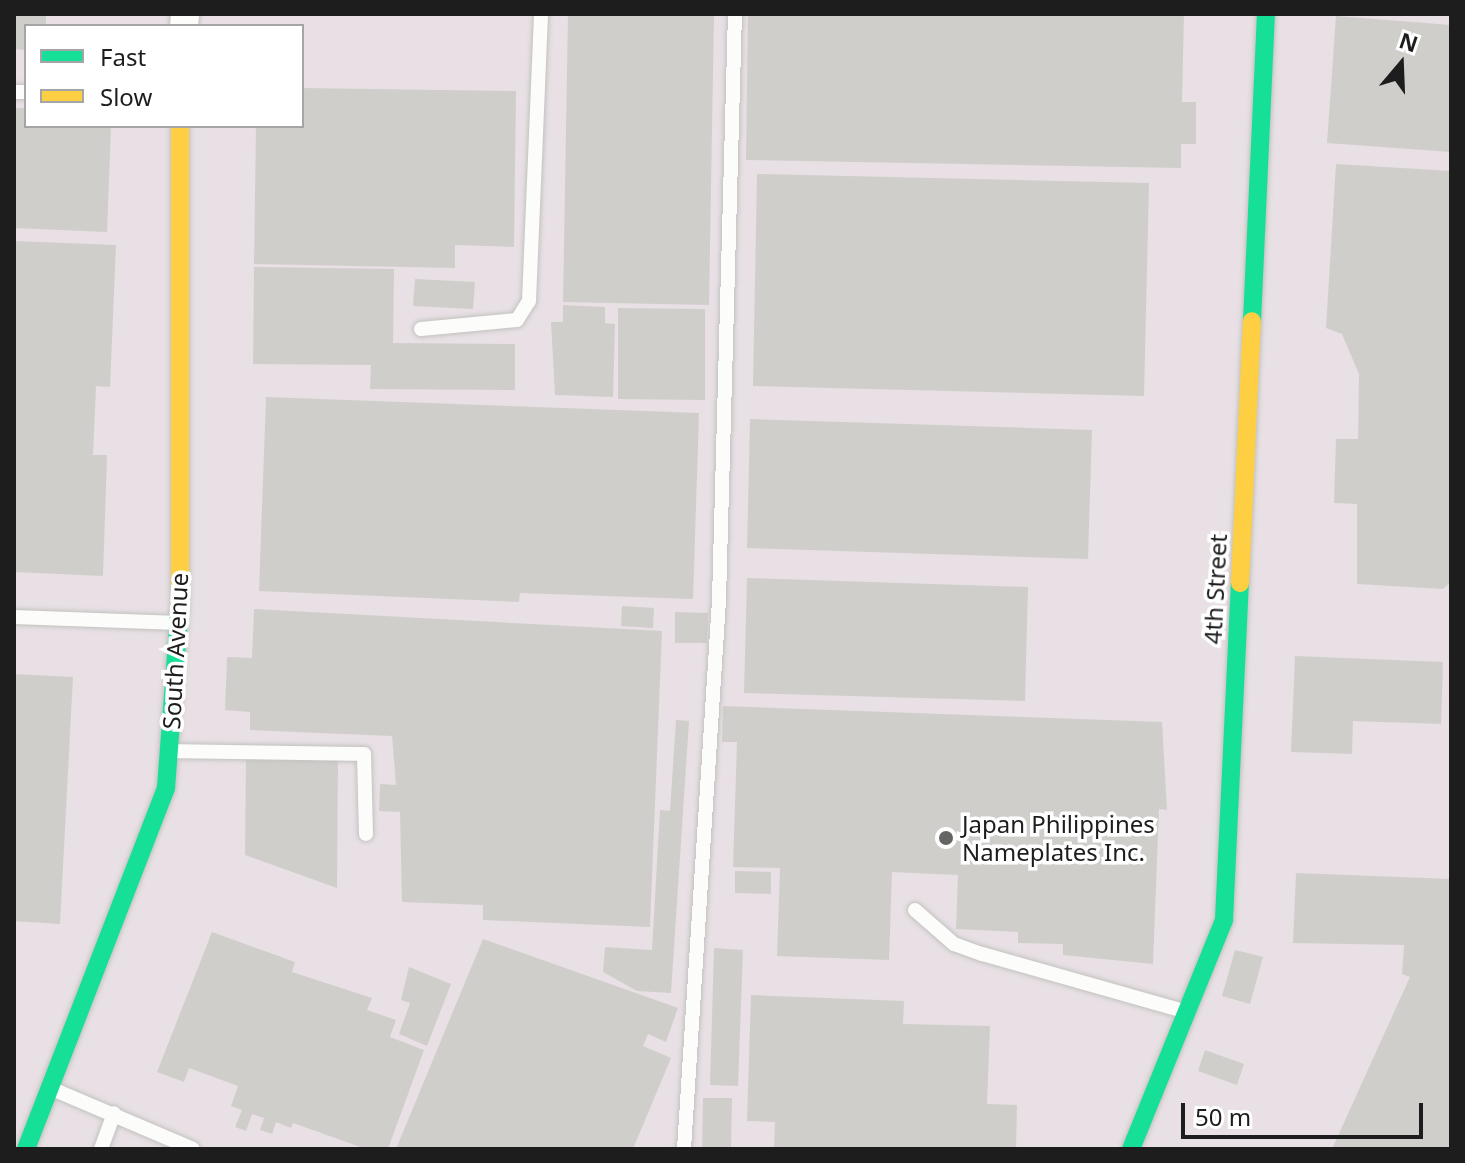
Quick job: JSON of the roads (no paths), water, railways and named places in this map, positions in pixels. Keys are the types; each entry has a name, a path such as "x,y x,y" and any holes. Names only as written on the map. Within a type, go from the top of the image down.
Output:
{"street":[{"name":"4th Street","path":"1131,1149 1224,920 1266,14"},
{"name":"South Avenue","path":"26,1149 46,1087 166,788 180,623 180,128"}],"lane":[{"path":"421,329 517,320 529,301 541,14"},
{"path":"684,1149 719,600 735,14"},
{"path":"14,617 180,623"},
{"path":"169,751 364,754 366,834"},
{"path":"915,910 954,944 1187,1011"},
{"path":"46,1087 114,1113 193,1149"},
{"path":"101,1149 114,1113"}],"place":[{"name":"Japan Philippines Nameplates Inc.","path":"946,838"}]}
